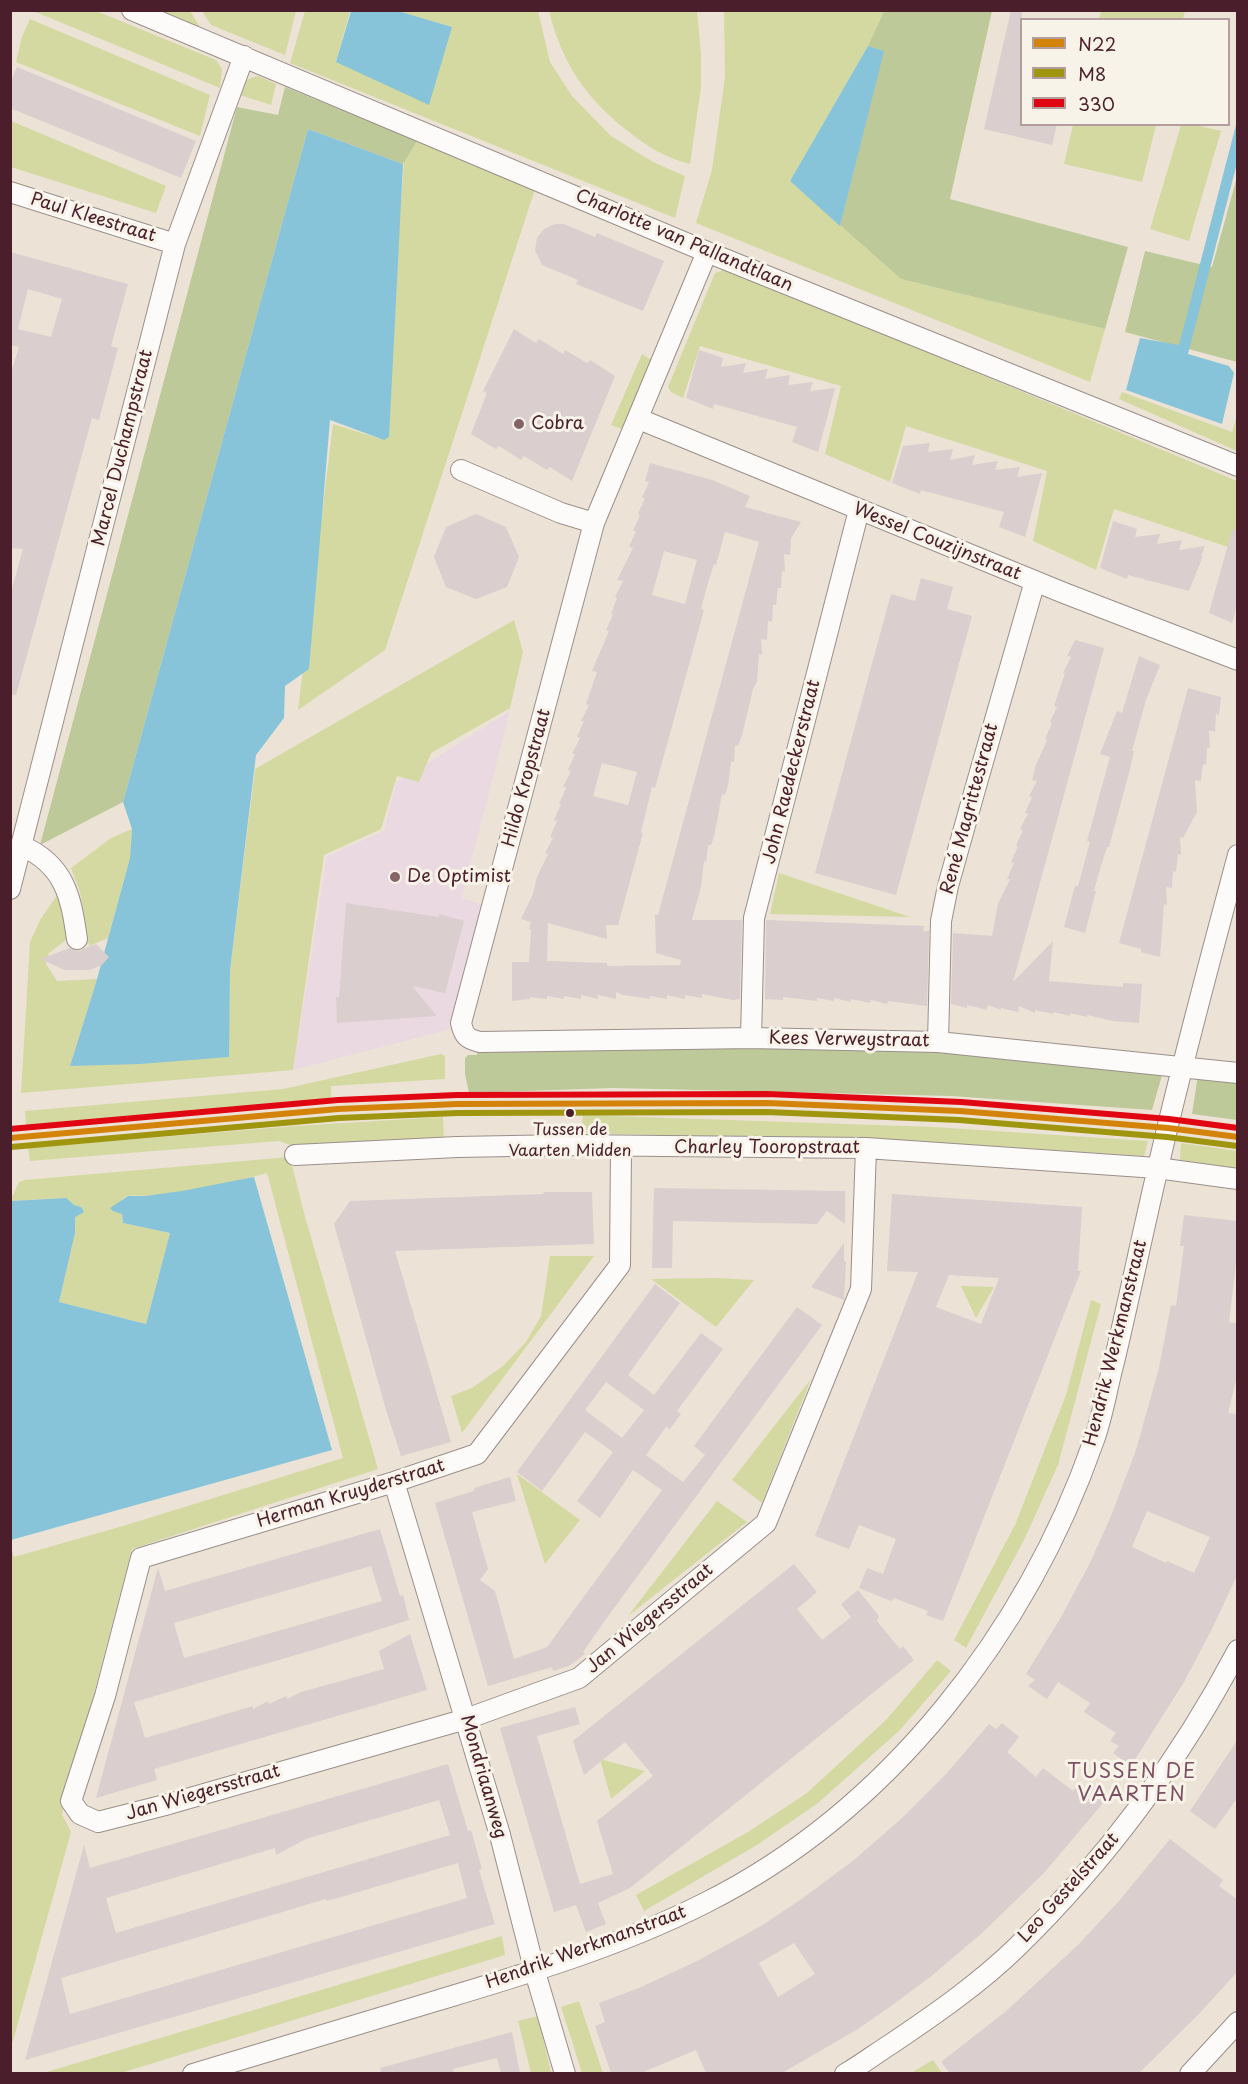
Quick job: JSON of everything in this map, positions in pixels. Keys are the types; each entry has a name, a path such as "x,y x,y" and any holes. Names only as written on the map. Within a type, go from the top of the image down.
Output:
{"street":[{"name":"Charlotte van Pallandtlaan","path":"132,10 707,252 1238,466"},
{"name":"Marcel Duchampstraat","path":"10,889 176,244 244,56"},
{"name":"Paul Kleestraat","path":"10,192 176,244"},
{"name":"Hildo Kropstraat","path":"463,1033 461,1023 594,523 707,252"},
{"name":"Wessel Couzijnstraat","path":"639,419 1035,581 1238,660"},
{"path":"461,470 566,515 594,523"},
{"name":"John Raedeckerstraat","path":"751,1038 754,918 859,510"},
{"name":"René Magrittestraat","path":"938,1042 942,913 1035,581"},
{"path":"22,846 38,853 63,881 72,907 77,939"},
{"name":"Hendrik Werkmanstraat","path":"193,2073 535,1972 654,1927 737,1886 792,1851 857,1800 910,1747 971,1673 1029,1585 1069,1502 1096,1437 1157,1168 1238,855"},
{"name":"Kees Verweystraat","path":"463,1033 468,1039 480,1042 751,1038 938,1042 1238,1073"},
{"name":"Charley Tooropstraat","path":"295,1155 457,1147 566,1145 866,1148 1157,1168 1238,1179"},
{"name":"Herman Kruyderstraat","path":"80,1814 71,1801 105,1696 141,1558 394,1482 477,1454 620,1265 621,1147"},
{"name":"Jan Wiegersstraat","path":"80,1814 98,1822 170,1804 466,1719 579,1678 766,1523 861,1289 866,1148"},
{"name":"Mondriaanweg","path":"394,1482 500,1835 535,1972 565,2073"},
{"name":"Leo Gestelstraat","path":"845,2073 957,1998 1016,1948 1068,1893 1100,1858 1144,1800 1195,1725 1238,1650"},
{"path":"1190,2073 1238,2022"}],"shaded area":[{"name":"De Optimist","path":"510,711 462,898 484,905 448,1030 293,1070 327,856 384,831 396,783"}],"green space":[{"path":"1101,10 1185,11 1183,18 1099,18"},
{"path":"33,11 96,11 216,60 222,69 220,88"},
{"path":"155,11 190,11 202,30"},
{"path":"202,11 296,11 285,55 211,25"},
{"path":"305,11 350,11 336,62 452,27 398,11 538,11 550,62 572,96 611,136 653,162 685,176 675,218 290,63"},
{"path":"549,11 697,11 701,87 690,164 673,159 650,147 614,119 588,93 561,47"},
{"path":"724,11 884,11 868,46 790,181 901,279 1105,329 1090,382 696,223 712,170 725,77"},
{"path":"884,11 992,11 950,199 1128,247 1105,329 901,279 790,181 840,225 883,51 868,46"},
{"path":"30,19 210,95 200,136 16,62 22,37"},
{"path":"258,76 276,84 271,105 237,94 244,82"},
{"path":"285,87 417,141 403,164 308,129 123,802 40,845 237,107 278,115"},
{"path":"11,121 166,186 156,213 11,167"},
{"path":"1073,126 1156,126 1142,182 1064,164"},
{"path":"1181,126 1199,126 1221,131 1189,241 1150,229"},
{"path":"417,141 535,189 385,650 298,710 333,424 384,440 404,161"},
{"path":"1237,177 1237,362 1125,332 1145,251 1212,267"},
{"path":"727,269 1237,481 1237,550 1114,509 1096,570 1033,541 1047,471 906,426 890,482 825,454 841,386 700,346 683,398 671,392 668,387 715,273"},
{"path":"642,354 653,361 625,430 611,425"},
{"path":"1122,392 1232,432 1237,415 1237,451 1119,399"},
{"path":"514,620 523,652 510,708 431,753 419,782 397,776 381,829 324,855 293,1070 21,1093 30,942 40,920 60,891 70,937 49,953 46,964 57,981 97,979 70,1066 228,1057 230,971 255,769"},
{"path":"132,829 130,858 108,938 89,946 80,892 71,868 111,838"},
{"path":"779,873 910,917 770,914"},
{"path":"926,1048 1164,1068 1152,1110 951,1096 613,1088 469,1093 465,1074 465,1058 468,1055 477,1055 478,1049"},
{"path":"441,1054 445,1056 445,1079 331,1086 331,1100 26,1125 25,1111 283,1089"},
{"path":"1199,1068 1237,1075 1237,1120 1192,1114"},
{"path":"583,1115 934,1127 1148,1141 1144,1156 932,1142 581,1133"},
{"path":"443,1117 444,1140 293,1146 279,1141 30,1161 28,1148 295,1126"},
{"path":"1181,1143 1237,1151 1237,1168 1180,1160"},
{"path":"290,1157 378,1469 132,1549 62,1814 71,1832 11,2048 11,1548 14,1557 343,1458 267,1173 192,1190 161,1195 128,1196 122,1199 120,1202 123,1223 170,1233 146,1324 59,1302 75,1233 75,1217 81,1207 65,1198 11,1201 11,1199 19,1182 24,1180"},
{"path":"550,1256 594,1256 462,1433 451,1396 472,1388 503,1366 526,1342 541,1316"},
{"path":"651,1279 754,1280 716,1327"},
{"path":"961,1286 994,1287 976,1318"},
{"path":"1091,1300 1101,1304 1058,1465 1024,1540 966,1648 954,1640 1015,1525 1066,1395"},
{"path":"811,1379 762,1503 732,1480"},
{"path":"517,1474 580,1520 545,1564"},
{"path":"717,1501 747,1522 628,1616"},
{"path":"937,1660 951,1671 900,1730 818,1803 757,1845 644,1911 636,1895 748,1832 807,1793 887,1719"},
{"path":"600,1759 645,1771 611,1799"},
{"path":"502,1936 505,1955 121,2073 43,2073"},
{"path":"579,2001 603,2073 582,2073 561,2007"},
{"path":"538,2016 551,2073 531,2073 518,2021"},
{"path":"933,2060 942,2073 911,2073"}],"water":[{"path":"351,11 398,11 452,27 429,105 336,62"},
{"path":"868,46 884,51 840,226 790,181"},
{"path":"1237,121 1237,163 1188,354 1229,366 1234,373 1222,424 1126,390 1140,338 1179,345"},
{"path":"308,129 403,164 389,437 384,440 330,420 309,669 285,686 284,718 256,755 230,971 229,1057 140,1064 70,1066 97,979 130,858 132,829 123,802"},
{"path":"254,1177 332,1450 11,1540 11,1201 66,1198 74,1205 81,1207 84,1212 75,1217 75,1233 59,1302 146,1324 170,1233 123,1223 122,1214 110,1208 128,1196 182,1191"}],"building":[{"path":"1011,10 1022,10 1022,18 1020,18 1020,126 1057,126 1052,145 984,129"},
{"path":"17,67 196,141 181,178 10,108 10,84"},
{"path":"555,224 564,224 595,237 597,233 664,261 643,311 576,284 578,280 542,265 535,250 537,238 544,229"},
{"path":"10,252 128,284 111,346 118,348 99,420 92,418 16,695 10,694 10,596 23,549 10,548 10,376 19,347 10,345","holes":["28,289 62,299 51,337 18,329"]},
{"path":"514,329 536,343 539,339 563,354 565,350 587,363 590,360 615,376 572,481 550,467 547,470 524,456 521,460 499,446 496,449 471,434 487,393 483,391"},
{"path":"699,350 723,358 721,367 746,363 743,373 768,369 765,379 790,375 788,385 813,382 810,391 835,388 818,452 792,442 797,427 714,404 713,409 686,398"},
{"path":"930,443 928,452 953,449 950,460 975,455 972,465 998,461 995,470 1020,467 1017,477 1042,473 1025,537 999,527 1004,512 921,490 920,494 892,483 903,446"},
{"path":"650,463 712,480 750,496 745,507 801,522 791,538 790,555 784,554 785,572 782,571 781,588 778,588 776,605 773,605 772,622 768,621 767,640 761,639 762,655 759,654 757,682 753,689 742,735 738,746 735,745 734,762 731,761 725,795 722,794 714,837 711,845 708,845 701,887 692,920 742,920 740,999 733,1000 702,994 702,998 685,995 685,999 667,995 667,999 650,996 650,999 616,992 616,999 598,995 598,999 581,995 581,999 547,996 547,999 530,997 530,999 512,1001 512,962 529,962 531,922 521,919 533,894 537,877 548,854 545,853 553,838 550,837 557,821 554,820 566,788 563,787 571,771 568,770 575,754 572,754 580,738 577,737 584,721 581,721 589,705 586,704 597,672 592,671 609,631 606,630 613,614 611,614 617,598 615,597 623,581 617,580 633,548 629,547 645,498 642,498 649,482 645,481","holes":["725,532 759,542 658,915 655,915 656,953 681,960 680,965 607,966 607,963 547,961 548,923 607,939 606,925 618,925 643,833 641,832 652,787 655,788 704,610 701,609 707,586 714,564 716,565","664,551 697,560 685,604 652,595","602,763 637,772 628,805 593,796"]},
{"path":"476,514 506,527 519,557 507,587 476,599 446,587 434,557 446,527"},
{"path":"1113,521 1137,529 1135,537 1160,534 1157,544 1182,540 1179,550 1205,546 1189,591 1128,575 1127,579 1100,568"},
{"path":"1232,530 1238,530 1238,602 1232,623 1209,613"},
{"path":"921,578 953,587 947,609 972,616 896,895 815,873 891,594 915,601"},
{"path":"1075,640 1104,648 1013,982 1053,941 1049,981 1123,987 1123,983 1142,984 1139,1023 1112,1021 1070,1013 1070,1016 1035,1010 1035,1013 1019,1006 1018,1012 1001,1008 1001,1010 988,1005 987,1010 951,1004 953,933 992,936 998,904 1010,879 1007,879 1014,863 1011,862 1023,830 1020,829 1028,814 1025,813 1032,797 1029,796 1037,781 1032,780 1036,765 1047,740 1045,739 1057,707 1054,706 1065,673 1063,673 1071,657 1067,656"},
{"path":"1139,656 1160,665 1146,700 1132,751 1134,751 1130,769 1109,847 1107,847 1100,869 1085,933 1064,927 1090,842 1087,841 1110,757 1100,754 1117,711 1122,713"},
{"path":"1188,688 1221,697 1219,715 1216,714 1215,732 1209,730 1210,748 1207,748 1206,765 1203,764 1201,781 1195,780 1197,812 1183,838 1180,837 1181,855 1178,854 1176,872 1173,871 1172,888 1166,887 1167,905 1164,904 1160,957 1119,943"},
{"path":"346,903 439,917 439,914 464,921 445,993 412,986 437,1016 337,1023 336,997 339,997"},
{"path":"766,920 924,926 923,931 929,931 927,1006 888,1001 887,1004 871,1000 870,1003 851,999 851,1002 834,998 834,1001 783,997 783,1000 765,999"},
{"path":"96,944 109,957 102,965 90,970 65,970 40,959 70,948 78,951"},
{"path":"654,1188 845,1191 845,1224 827,1211 817,1224 673,1221 672,1268 652,1268"},
{"path":"543,1192 592,1192 594,1244 395,1251 451,1442 401,1456 334,1224 350,1201 544,1194"},
{"path":"892,1194 1082,1207 1078,1271 1081,1271 943,1621 926,1615 928,1611 894,1598 891,1601 859,1588 867,1568 883,1574 896,1539 859,1525 849,1549 815,1536 918,1272 887,1271","holes":["949,1275 999,1278 981,1324 936,1307"]},
{"path":"1184,1215 1238,1221 1238,1246 1229,1322 1238,1324 1238,1372 1228,1413 1238,1414 1238,1573 1184,1682 1131,1766 1113,1753 1119,1746 1110,1741 1116,1733 1084,1712 1090,1703 1058,1682 1047,1699 1028,1686 1035,1680 1026,1674 1060,1619 1090,1563 1136,1450 1159,1368 1171,1305 1176,1306 1184,1246 1180,1246","holes":["1147,1511 1210,1537 1194,1573 1132,1547"]},
{"path":"844,1243 844,1261 846,1262 844,1300 811,1287"},
{"path":"655,1284 680,1303 628,1375 654,1395 701,1333 723,1349 677,1411 681,1414 670,1429 666,1427 646,1455 683,1482 705,1455 694,1446 797,1307 822,1325 606,1619 583,1652 585,1654 569,1666 553,1671 552,1667 488,1686 435,1503 510,1477 516,1501 472,1512 488,1569 480,1580 495,1591 514,1659 547,1647 662,1490 633,1470 600,1518 577,1501 613,1452 585,1432 542,1491 517,1472","holes":["606,1382 644,1410 622,1438 585,1410"]},
{"path":"380,1529 400,1596 403,1595 409,1620 134,1702 145,1738 253,1706 253,1709 268,1701 269,1704 286,1696 287,1699 301,1692 384,1669 379,1651 410,1634 427,1690 154,1769 157,1780 96,1798 158,1568 165,1591","holes":["371,1566 382,1601 184,1658 174,1623"]},
{"path":"794,1564 817,1592 797,1609 822,1640 851,1617 841,1604 858,1590 879,1616 877,1621 900,1649 903,1646 914,1660 630,1888 598,1903 606,1924 586,1932 576,1905 554,1912 500,1728 575,1707 580,1724 537,1736 580,1884 613,1874 597,1821 653,1776 625,1742 584,1775 573,1741"},
{"path":"1002,1723 1019,1737 1007,1752 1036,1777 1043,1768 1073,1791 1079,1784 1085,1789 1091,1783 1109,1796 1044,1873 981,1934 929,1978 891,2006 858,2029 782,2073 706,2073 696,2050 641,2073 611,2073 595,2026 605,2022 599,2003 639,1988 697,1961 761,1926 803,1898 854,1860 902,1818 947,1773 989,1724 996,1729","holes":["794,1943 815,1974 778,1997 759,1963"]},
{"path":"1238,1739 1238,1797 1215,1829 1190,1811"},
{"path":"448,1764 468,1831 471,1830 482,1869 479,1870 495,1924 25,2060 84,1845 90,1868","holes":["439,1800 450,1835 116,1933 106,1898 275,1848 276,1855 306,1839","458,1863 467,1898 70,2014 61,1978 326,1899 327,1901"]},
{"path":"1170,1839 1223,1880 1219,1886 1238,1900 1238,1971 1199,2014 1139,2073 950,2073 941,2062 1005,2012 1078,1945 1119,1901"},
{"path":"512,2032 520,2073 501,2073 497,2058 453,2069 454,2073 381,2073 380,2068"}],"transit line":[{"name":"330","path":"10,1129 338,1100 457,1095 767,1094 961,1102 1169,1119 1238,1128"},
{"name":"N22","path":"10,1138 338,1109 457,1104 767,1103 960,1111 1168,1128 1238,1137"},
{"name":"M8","path":"11,1147 339,1118 457,1113 767,1112 959,1120 1167,1137 1237,1146"}],"place":[{"name":"Cobra","path":"519,424"},
{"name":"De Optimist","path":"395,877"},
{"name":"Tussen de Vaarten Midden","path":"570,1113"}],"district":[{"name":"TUSSEN DE VAARTEN","path":"1132,1784"}]}
